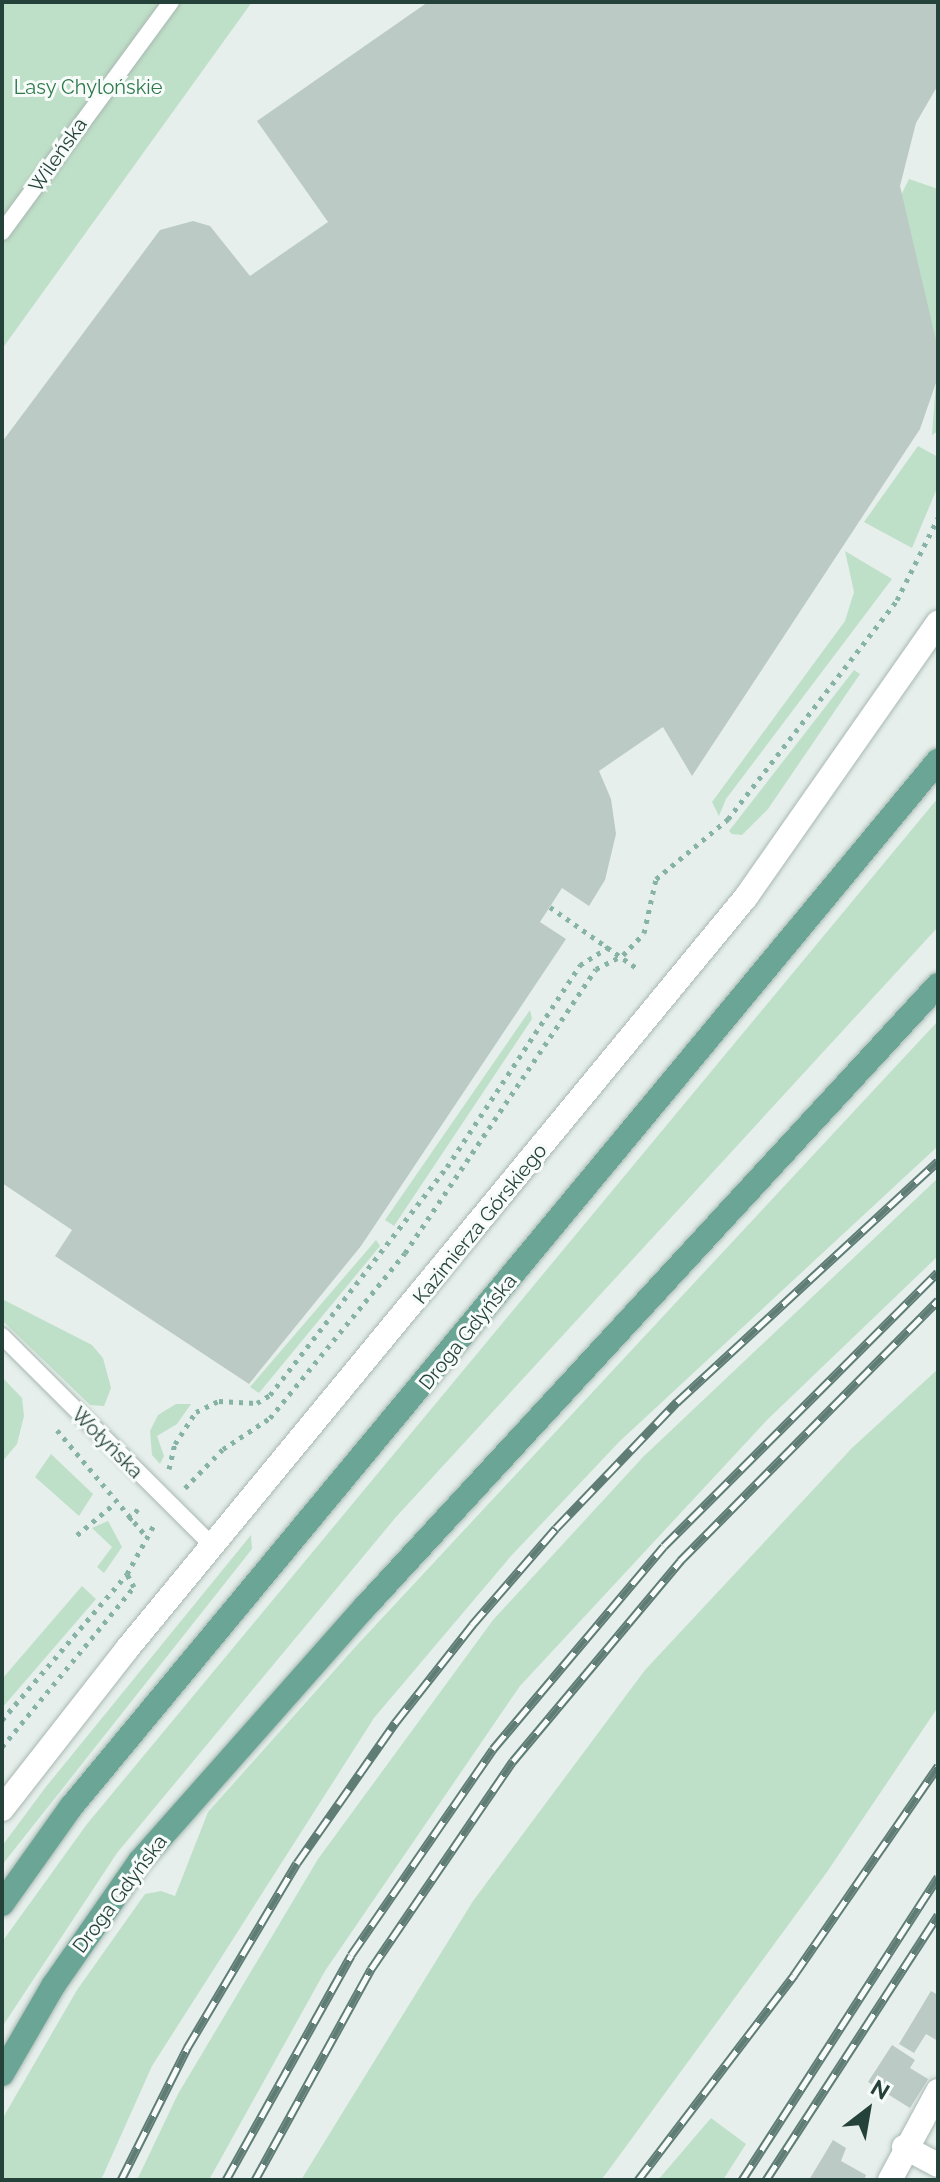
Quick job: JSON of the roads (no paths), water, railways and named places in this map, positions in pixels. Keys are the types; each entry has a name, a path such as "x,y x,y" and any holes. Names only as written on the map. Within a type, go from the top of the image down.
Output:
{"main road":[{"name":"Droga Gdyńska","path":"2,1904 71,1807 938,761"},
{"name":"Droga Gdyńska","path":"2,2074 53,1986 140,1861 393,1576 938,985"}],"street":[{"name":"Kazimierza Górskiego","path":"2,1809 746,897 938,623"},
{"path":"890,2180 904,2147 938,2091"},
{"path":"904,2147 938,2165"}],"lane":[{"name":"Wileńska","path":"2,232 171,2"},
{"name":"Wołyńska","path":"2,1336 214,1547"}],"railway":[{"path":"121,2180 187,2048 297,1863 395,1723 472,1625 556,1528 677,1402 938,1161"},
{"path":"226,2180 351,1955 493,1749 664,1546 938,1272"},
{"path":"255,2180 371,1969 513,1761 680,1561 938,1300"},
{"path":"638,2180 794,1975 938,1766"},
{"path":"742,2180 938,1877"},
{"path":"766,2180 938,1915"}],"park label":[{"name":"Lasy Chylońskie","path":"88,87"}]}
